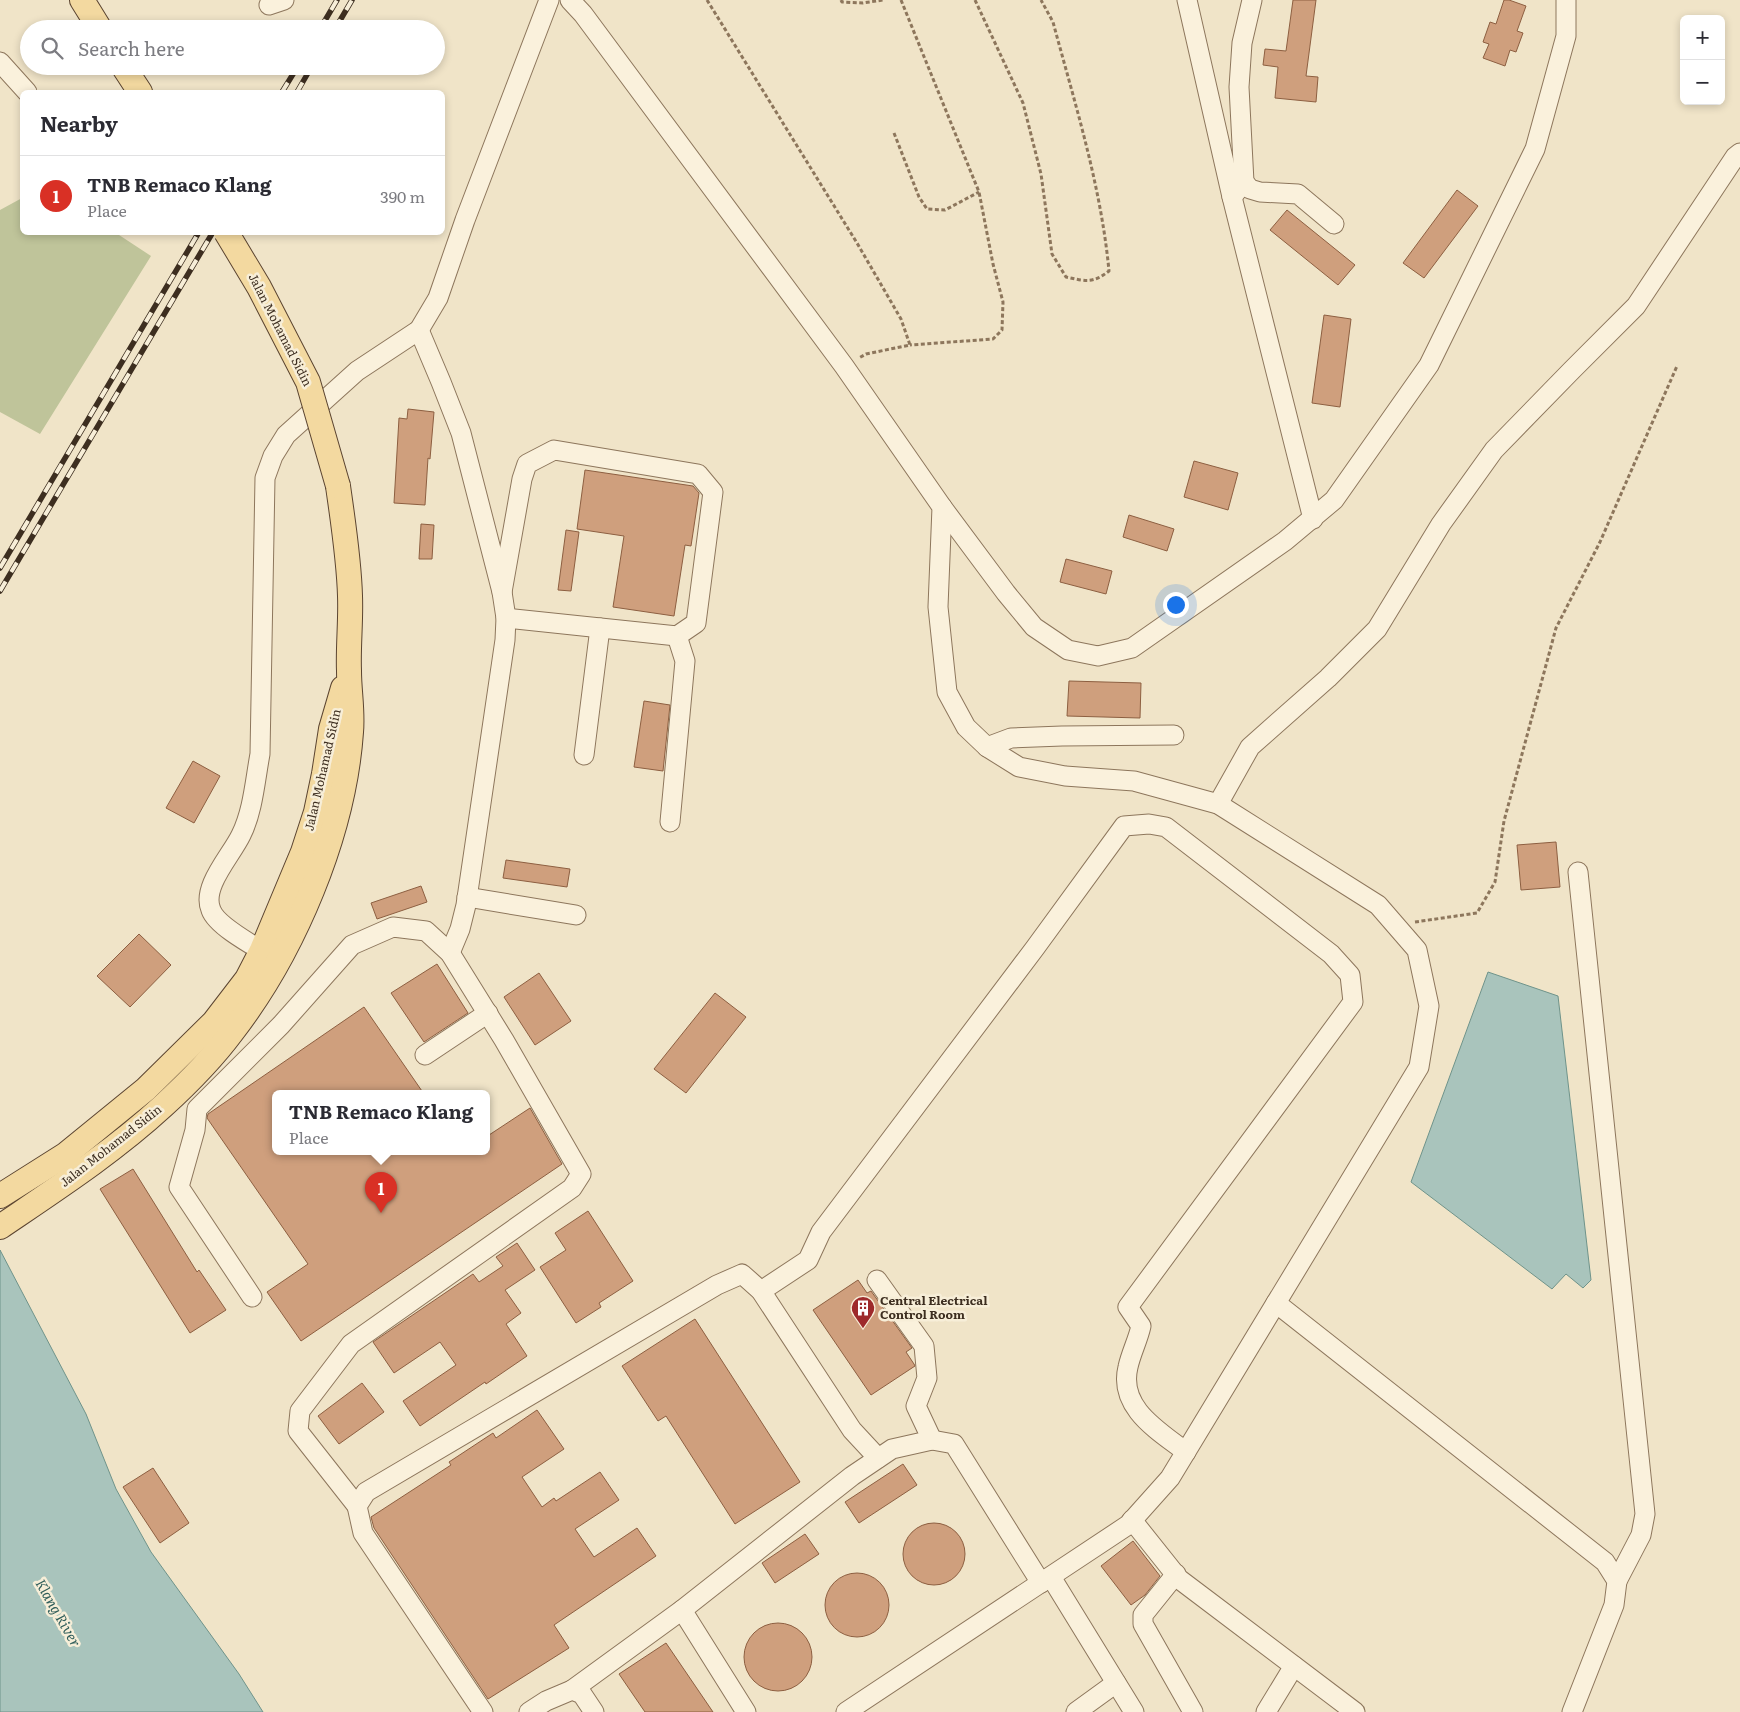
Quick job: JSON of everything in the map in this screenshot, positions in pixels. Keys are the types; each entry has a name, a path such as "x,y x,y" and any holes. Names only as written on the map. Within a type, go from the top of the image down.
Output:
{"main road":[{"path":"82,0 94,20"},
{"path":"129,75 139,90"},
{"name":"Jalan Mohamad Sidin","path":"0,1227 79,1174 131,1134 191,1078 231,1034 263,989 270,956 316,812 331,729 349,669 350,596 338,486 308,382 259,287 228,235"},
{"name":"Jalan Mohamad Sidin","path":"0,1196 65,1155 146,1089 214,1022 247,979 270,956"}],"street":[{"path":"270,956 225,927 211,912 208,901 209,889 242,834 252,799 260,754 265,478 273,456 286,435 357,372 419,330 438,298 465,220 549,0"},
{"path":"570,0 589,22 844,366 942,507 1006,593 1034,627 1068,650 1098,656 1132,648 1286,541 1334,500 1429,365 1535,149 1566,36 1566,0"},
{"path":"1187,0 1232,197 1314,519"},
{"path":"1252,0 1242,43 1239,87 1244,182 1250,189 1260,192 1298,194 1334,224"},
{"path":"0,62 25,90"},
{"path":"1218,804 1250,748 1328,678 1377,629 1441,524 1494,450 1636,306 1735,157 1740,153"},
{"path":"1232,197 1244,182"},
{"path":"419,330 461,433 502,592 506,618 505,640 467,897 460,930 450,953"},
{"path":"502,592 522,479 528,464 554,450 698,474 713,492 696,623 677,636 506,618"},
{"path":"846,1712 1128,1525 1170,1478 1419,1066 1430,1006 1417,950 1378,905 1218,804 1134,781 1065,776 1019,767 987,747 966,727 947,692 938,607 942,507"},
{"path":"584,755 600,628"},
{"path":"670,822 685,661 677,636"},
{"path":"987,747 1011,738 1174,735"},
{"path":"761,1290 808,1260 821,1232 1030,956 1124,826 1149,824 1166,827 1331,954 1350,975 1353,1002 1128,1307 1141,1326 1127,1369 1128,1394 1144,1420 1186,1452"},
{"path":"1572,1712 1614,1605 1617,1581 1641,1535 1645,1514 1578,872"},
{"path":"467,897 576,915"},
{"path":"252,1297 179,1187 195,1130 197,1109 281,1025 352,945 393,927 426,931 450,953 488,1013 581,1174 572,1188 351,1344 300,1411 298,1431 357,1506 363,1533 483,1712"},
{"path":"425,1055 488,1013"},
{"path":"357,1506 366,1492 717,1285 742,1274 761,1290 852,1430 878,1458"},
{"path":"876,1280 924,1346 926,1378 916,1406 932,1440"},
{"path":"1276,1303 1605,1562 1617,1581"},
{"path":"529,1712 546,1701 572,1690 682,1610 852,1476 878,1458 892,1449 932,1440 954,1444 1134,1712"},
{"path":"1132,1520 1179,1579 1355,1712"},
{"path":"1176,1574 1142,1615 1143,1624 1193,1712"},
{"path":"682,1610 746,1712"},
{"path":"1266,1712 1294,1666"},
{"path":"1076,1712 1116,1683"},
{"path":"572,1690 582,1694 594,1712"}],"path":[{"path":"707,0 857,242 901,319 910,345"},
{"path":"841,0 842,2 863,3 883,0"},
{"path":"844,366 866,354 910,345 992,339 1002,330 1003,302 993,264 979,192 901,0"},
{"path":"975,0 1023,103 1041,174 1052,254 1066,277 1085,281 1099,279 1109,271 1096,183 1052,22 1041,0"},
{"path":"894,133 919,197 927,209 945,210 979,192"},
{"path":"1395,924 1477,913 1496,882 1504,821 1556,628 1600,542 1677,366"}],"green space":[{"path":"20,199 20,235 119,235 151,256 40,434 0,412 0,210"}],"water":[{"path":"1488,972 1558,996 1591,1280 1583,1288 1566,1274 1552,1289 1411,1182"},
{"name":"Klang River","path":"0,1250 86,1414 116,1489 151,1552 239,1674 263,1712 0,1712"}],"building":[{"path":"1293,0 1316,0 1306,76 1318,77 1316,102 1275,98 1278,67 1263,65 1265,49 1286,51"},
{"path":"1504,0 1526,6 1517,31 1523,33 1516,52 1510,50 1505,66 1483,58 1489,44 1483,42 1490,22 1496,24"},
{"path":"1457,190 1478,206 1424,278 1403,263"},
{"path":"1287,210 1355,265 1338,285 1270,230"},
{"path":"1324,315 1351,319 1340,407 1312,403"},
{"path":"408,409 434,412 430,459 428,458 425,505 394,503 399,418 407,419"},
{"path":"1194,461 1238,473 1228,510 1184,497"},
{"path":"585,470 693,486 699,493 691,546 685,545 674,616 613,607 624,536 577,529"},
{"path":"1129,515 1174,529 1167,551 1123,537"},
{"path":"421,524 434,525 432,559 419,559"},
{"path":"566,530 579,532 571,591 558,590"},
{"path":"1066,559 1112,571 1106,594 1060,582"},
{"path":"1069,681 1141,683 1140,718 1067,716"},
{"path":"644,701 670,705 663,771 634,767"},
{"path":"193,761 220,776 194,823 166,808"},
{"path":"1556,842 1560,887 1521,890 1517,845"},
{"path":"506,860 570,869 567,887 503,878"},
{"path":"421,886 427,902 377,919 371,903"},
{"path":"139,934 171,965 130,1007 97,976"},
{"path":"437,964 468,1013 424,1042 391,993"},
{"path":"539,973 571,1021 535,1045 504,997"},
{"path":"715,993 746,1017 686,1093 654,1069"},
{"path":"364,1007 421,1090 272,1090 272,1155 490,1155 490,1134 530,1108 562,1164 301,1341 267,1292 308,1264 207,1118 208,1114"},
{"path":"133,1169 197,1272 199,1270 226,1310 190,1333 100,1189"},
{"path":"588,1211 633,1281 599,1303 601,1307 576,1323 540,1267 566,1250 555,1233"},
{"path":"517,1243 535,1270 505,1290 521,1313 506,1324 527,1356 420,1426 403,1401 456,1365 440,1342 394,1373 373,1342 473,1274 479,1282 503,1266 496,1257"},
{"name":"Central Electrical Control Room","path":"858,1280 867,1293 871,1291 912,1348 906,1352 915,1366 871,1395 813,1310"},
{"path":"695,1319 800,1482 735,1524 666,1416 658,1421 622,1366"},
{"path":"362,1383 384,1412 339,1444 318,1416"},
{"path":"537,1410 564,1449 522,1477 542,1507 554,1498 556,1501 600,1472 619,1500 575,1529 594,1557 637,1528 656,1556 554,1625 569,1648 488,1699 374,1528 371,1517 451,1465 449,1462 493,1433 496,1438"},
{"path":"903,1464 917,1485 859,1523 845,1502"},
{"path":"153,1468 189,1523 160,1543 123,1487"},
{"path":"928,1523 940,1523 956,1532 963,1542 965,1554 963,1566 956,1576 940,1585 928,1585 917,1580 908,1571 903,1560 903,1548 908,1537 917,1528"},
{"path":"805,1534 819,1554 775,1583 762,1563"},
{"path":"1133,1541 1160,1576 1145,1595 1131,1605 1101,1566"},
{"path":"857,1573 869,1575 880,1582 887,1593 889,1605 887,1617 880,1628 869,1635 857,1637 845,1635 834,1628 827,1617 825,1605 827,1593 834,1582 845,1575"},
{"path":"778,1623 791,1626 802,1633 809,1644 812,1657 809,1670 802,1681 791,1688 778,1691 765,1688 754,1681 747,1670 744,1657 747,1644 754,1633 765,1626"},
{"path":"666,1643 713,1712 645,1712 619,1674"}],"railway":[{"path":"325,20 337,0"},
{"path":"340,20 352,0"},
{"path":"283,90 292,75"},
{"path":"298,90 307,75"},
{"path":"0,568 197,235"},
{"path":"0,591 211,235"}],"place":[{"name":"TNB Remaco Klang","path":"381,1213"},
{"name":"Central Electrical Control Room","path":"863,1329"}]}
